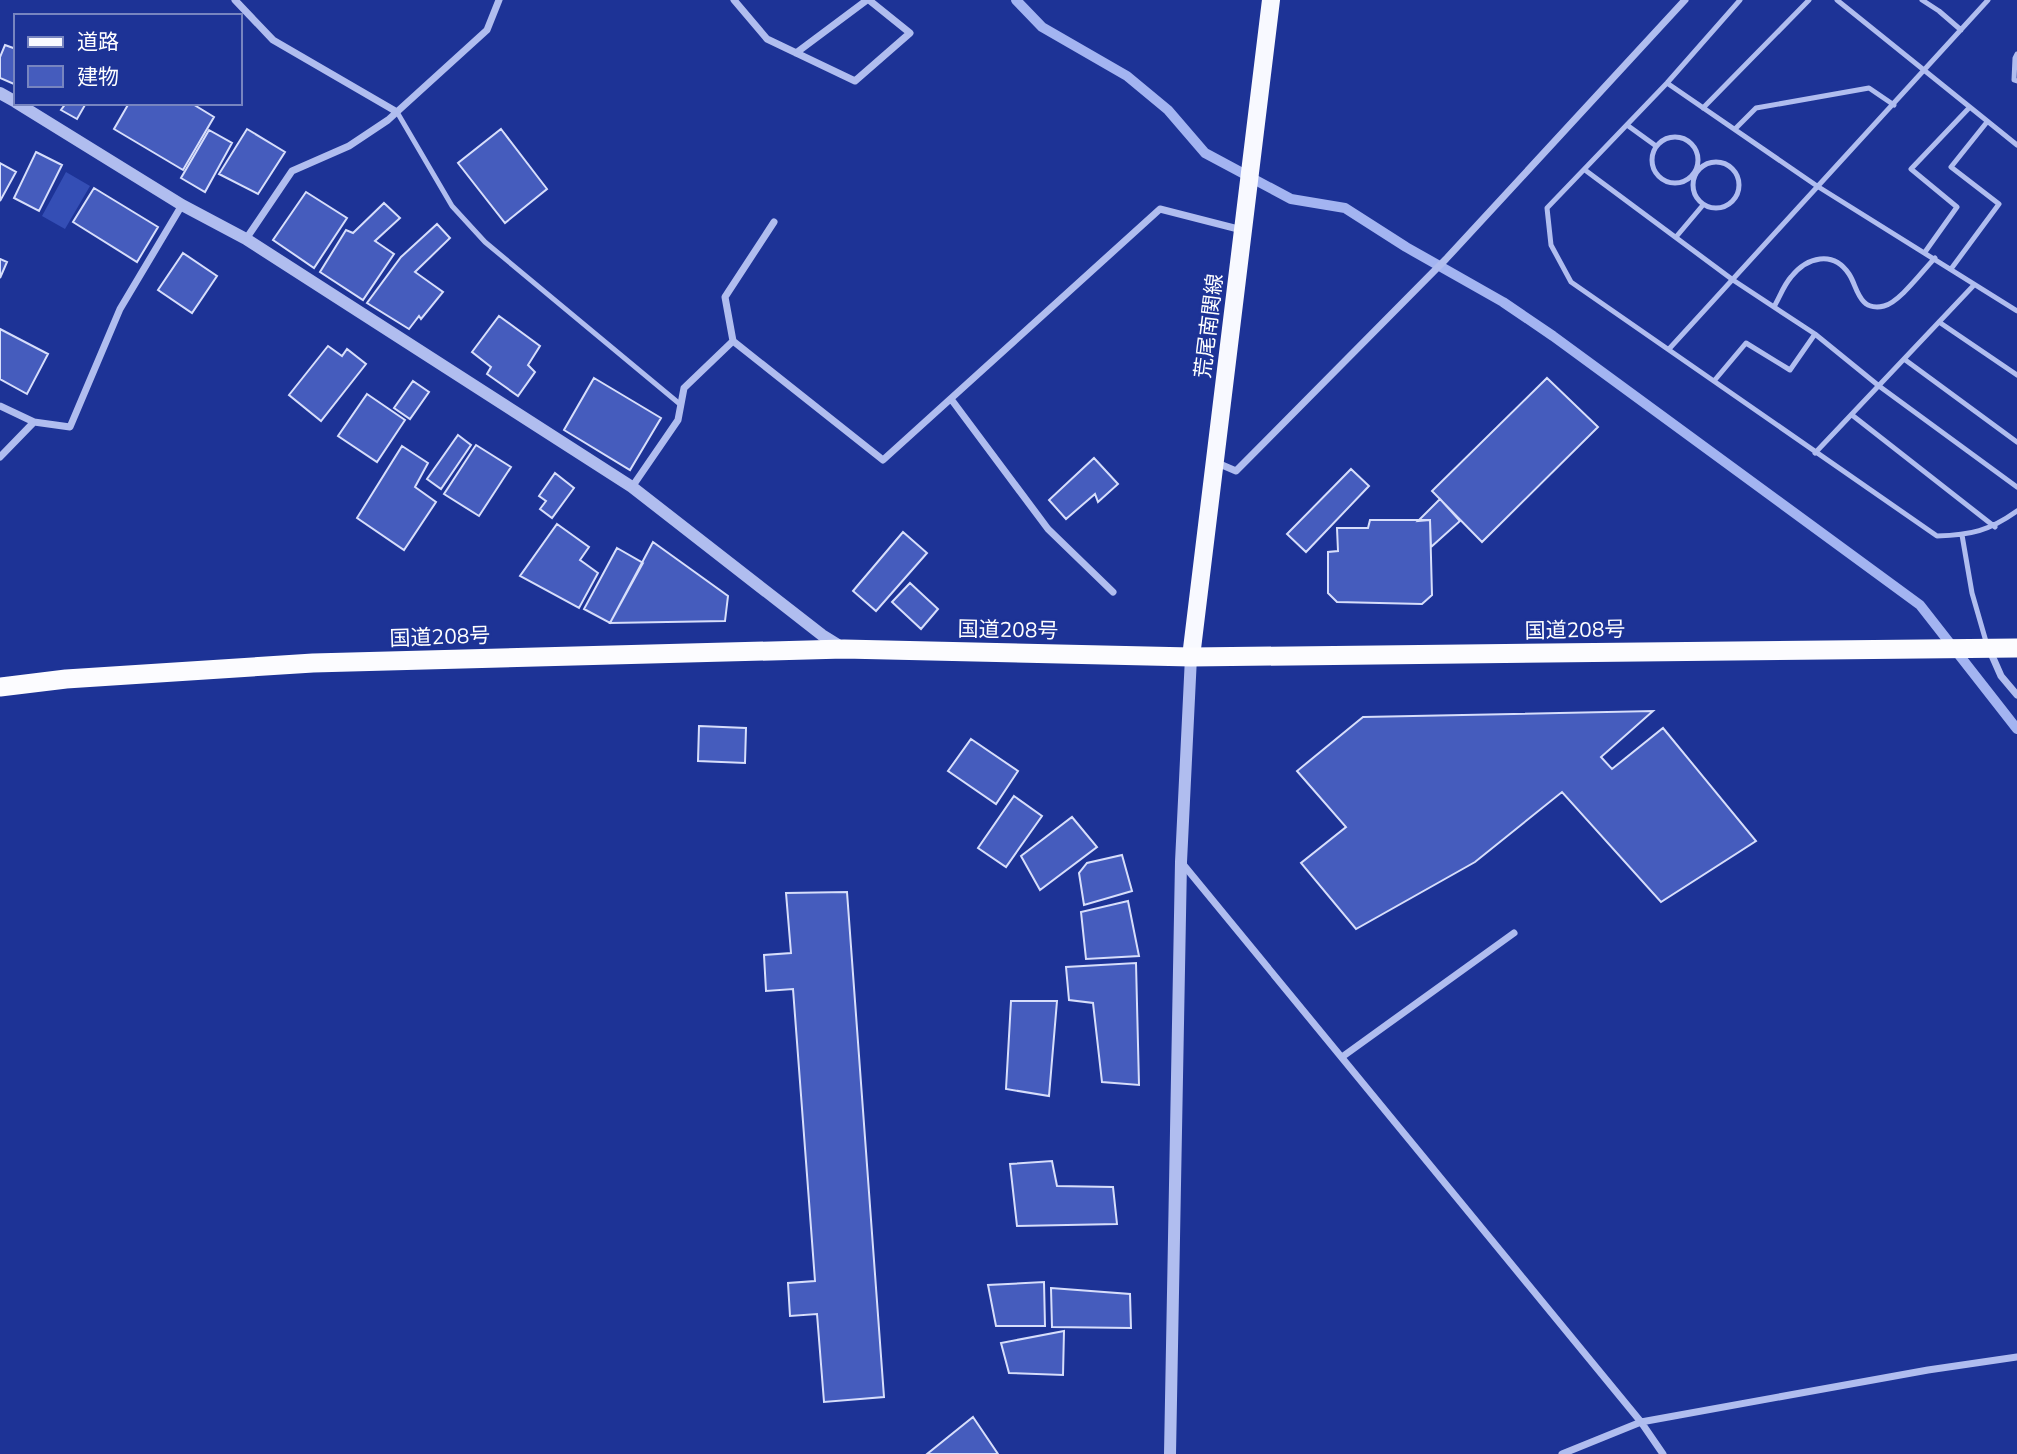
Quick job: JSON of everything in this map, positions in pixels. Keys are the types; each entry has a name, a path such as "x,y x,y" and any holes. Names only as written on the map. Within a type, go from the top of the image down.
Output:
{"highway":[{"name":"国道208号","path":"0,687 66,679 313,663 844,649 1191,657 2017,649"}],"main road":[{"name":"荒尾南関線","path":"1191,657 1270,0"}],"street":[{"path":"235,0 273,40 397,112"},
{"path":"246,239 292,171 349,146 397,112 487,30 499,0"},
{"path":"734,0 766,39 855,81 911,33 868,0 796,53"},
{"path":"1215,461 1236,471 1446,259 1685,0"},
{"path":"19,105 182,205 246,239 632,487 822,635 844,649"},
{"path":"0,406 34,422 70,427 120,309 182,205"},
{"path":"774,222 725,297 733,341 883,460 1160,209 1244,231"},
{"path":"632,487 678,420 684,388 733,341"},
{"path":"951,399 1048,529 1113,592"},
{"path":"0,457 34,422"},
{"path":"1988,648 2001,676 2017,695"},
{"path":"1170,1454 1181,862 1191,657"},
{"path":"1181,862 1641,1422 1663,1454"},
{"path":"1342,1057 1514,933"},
{"path":"1562,1454 1641,1422 1928,1370 2017,1357"}],"lane":[{"path":"1740,0 1667,83 1547,208 1551,245 1572,282 1937,536 1962,535 1995,527 2017,512"},
{"path":"1703,108 1809,0"},
{"path":"1837,0 2017,145"},
{"path":"1922,0 1940,10 1961,30"},
{"path":"1669,349 1988,0"},
{"path":"2017,54 2014,80 2017,81"},
{"path":"1667,83 1817,186 2017,311"},
{"path":"1735,129 1756,108 1869,88 1894,105"},
{"path":"1925,252 1957,207 1911,169 1969,108"},
{"path":"397,112 452,206 485,242 681,405"},
{"path":"1951,269 1999,204 1951,167 1987,122"},
{"path":"1627,125 1656,146"},
{"path":"1656,146 1653,168 1662,180 1669,184 1685,181 1696,172 1710,163 1726,162 1732,167 1739,182 1738,190 1730,204 1716,208 1703,205 1692,192 1691,184 1696,172 1699,158 1693,144 1686,139 1670,137 1656,146"},
{"path":"1585,170 1733,280 1775,305 1815,334 1879,386 2017,487"},
{"path":"1676,237 1703,205"},
{"path":"1775,305 1789,278 1802,266 1817,258 1828,258 1840,264 1850,275 1865,304 1875,307 1895,300 1935,258"},
{"path":"1815,453 1974,285"},
{"path":"1939,322 2017,375"},
{"path":"1714,381 1746,343 1790,370 1815,334"},
{"path":"1904,359 2017,442"},
{"path":"1852,415 1995,527"},
{"path":"1962,535 1972,593 1988,648"}],"shaded area":[{"path":"66,172 90,186 65,229 42,216"}],"building":[{"path":"5,45 14,48 14,84 0,78 0,57"},
{"path":"65,105 85,105 77,119 61,110"},
{"path":"128,105 194,105 214,117 183,170 114,129"},
{"path":"247,129 285,152 258,194 219,174"},
{"path":"501,129 547,189 505,223 458,163"},
{"path":"209,130 232,143 205,192 181,178"},
{"path":"36,152 62,165 39,211 14,198"},
{"path":"0,163 16,172 0,201"},
{"path":"94,188 158,227 137,262 73,222"},
{"path":"306,192 347,218 314,268 273,240"},
{"path":"384,203 400,218 375,241 394,254 363,300 320,272 346,230 353,233"},
{"path":"437,224 450,238 415,272 443,292 409,329 367,303 401,257"},
{"path":"183,253 217,276 192,313 158,290"},
{"path":"0,259 7,262 0,278"},
{"path":"499,316 540,346 528,365 535,372 518,396 487,374 491,367 472,352"},
{"path":"0,329 48,354 27,394 0,379"},
{"path":"328,346 342,356 347,349 366,364 321,421 289,395"},
{"path":"594,378 661,418 630,470 564,430"},
{"path":"1547,378 1598,427 1482,542 1432,491"},
{"path":"413,381 429,392 410,419 394,408"},
{"path":"367,394 405,420 377,462 338,436"},
{"path":"458,435 471,445 441,489 427,479"},
{"path":"476,445 511,467 479,516 444,494"},
{"path":"402,446 428,463 415,487 436,502 404,550 357,518"},
{"path":"1094,458 1118,484 1098,502 1095,494 1066,519 1049,500"},
{"path":"1351,469 1369,486 1306,552 1287,534"},
{"path":"555,473 574,488 552,518 540,509 546,501 539,496"},
{"path":"1440,499 1460,521 1431,547 1430,520 1418,521"},
{"path":"1370,520 1430,520 1432,595 1422,604 1337,602 1328,593 1328,552 1338,551 1337,528 1368,528"},
{"path":"557,524 589,547 580,560 598,573 579,608 520,576"},
{"path":"903,532 927,553 876,611 853,591"},
{"path":"653,542 728,596 725,621 610,623"},
{"path":"617,548 643,563 610,623 584,609"},
{"path":"910,583 938,609 921,629 892,602"},
{"path":"1653,711 1601,757 1612,769 1663,728 1756,841 1661,902 1562,792 1475,862 1356,929 1301,863 1346,827 1297,771 1363,717"},
{"path":"699,726 746,728 745,763 698,761"},
{"path":"971,739 1018,771 996,804 948,771"},
{"path":"1014,796 1042,816 1006,867 978,848"},
{"path":"1072,817 1097,847 1040,890 1021,856"},
{"path":"1122,855 1132,891 1084,905 1079,873 1087,863"},
{"path":"847,892 884,1397 824,1402 817,1314 790,1316 788,1283 815,1281 793,989 766,991 764,955 791,953 786,893"},
{"path":"1128,901 1139,956 1086,959 1081,912"},
{"path":"1136,963 1139,1085 1102,1082 1093,1003 1069,1000 1066,967"},
{"path":"1011,1001 1057,1001 1049,1096 1006,1089"},
{"path":"1052,1161 1057,1186 1113,1187 1117,1224 1017,1226 1010,1164"},
{"path":"1044,1282 1045,1326 996,1326 988,1285"},
{"path":"1051,1288 1130,1294 1131,1328 1052,1327"},
{"path":"1064,1331 1063,1375 1009,1373 1001,1343"},
{"path":"973,1417 998,1454 927,1454"}],"waterway":[{"path":"1016,0 1042,27 1127,76 1168,110 1205,153 1291,199 1345,208 1406,247 1503,302 1553,336 1920,605 2017,729"}]}
